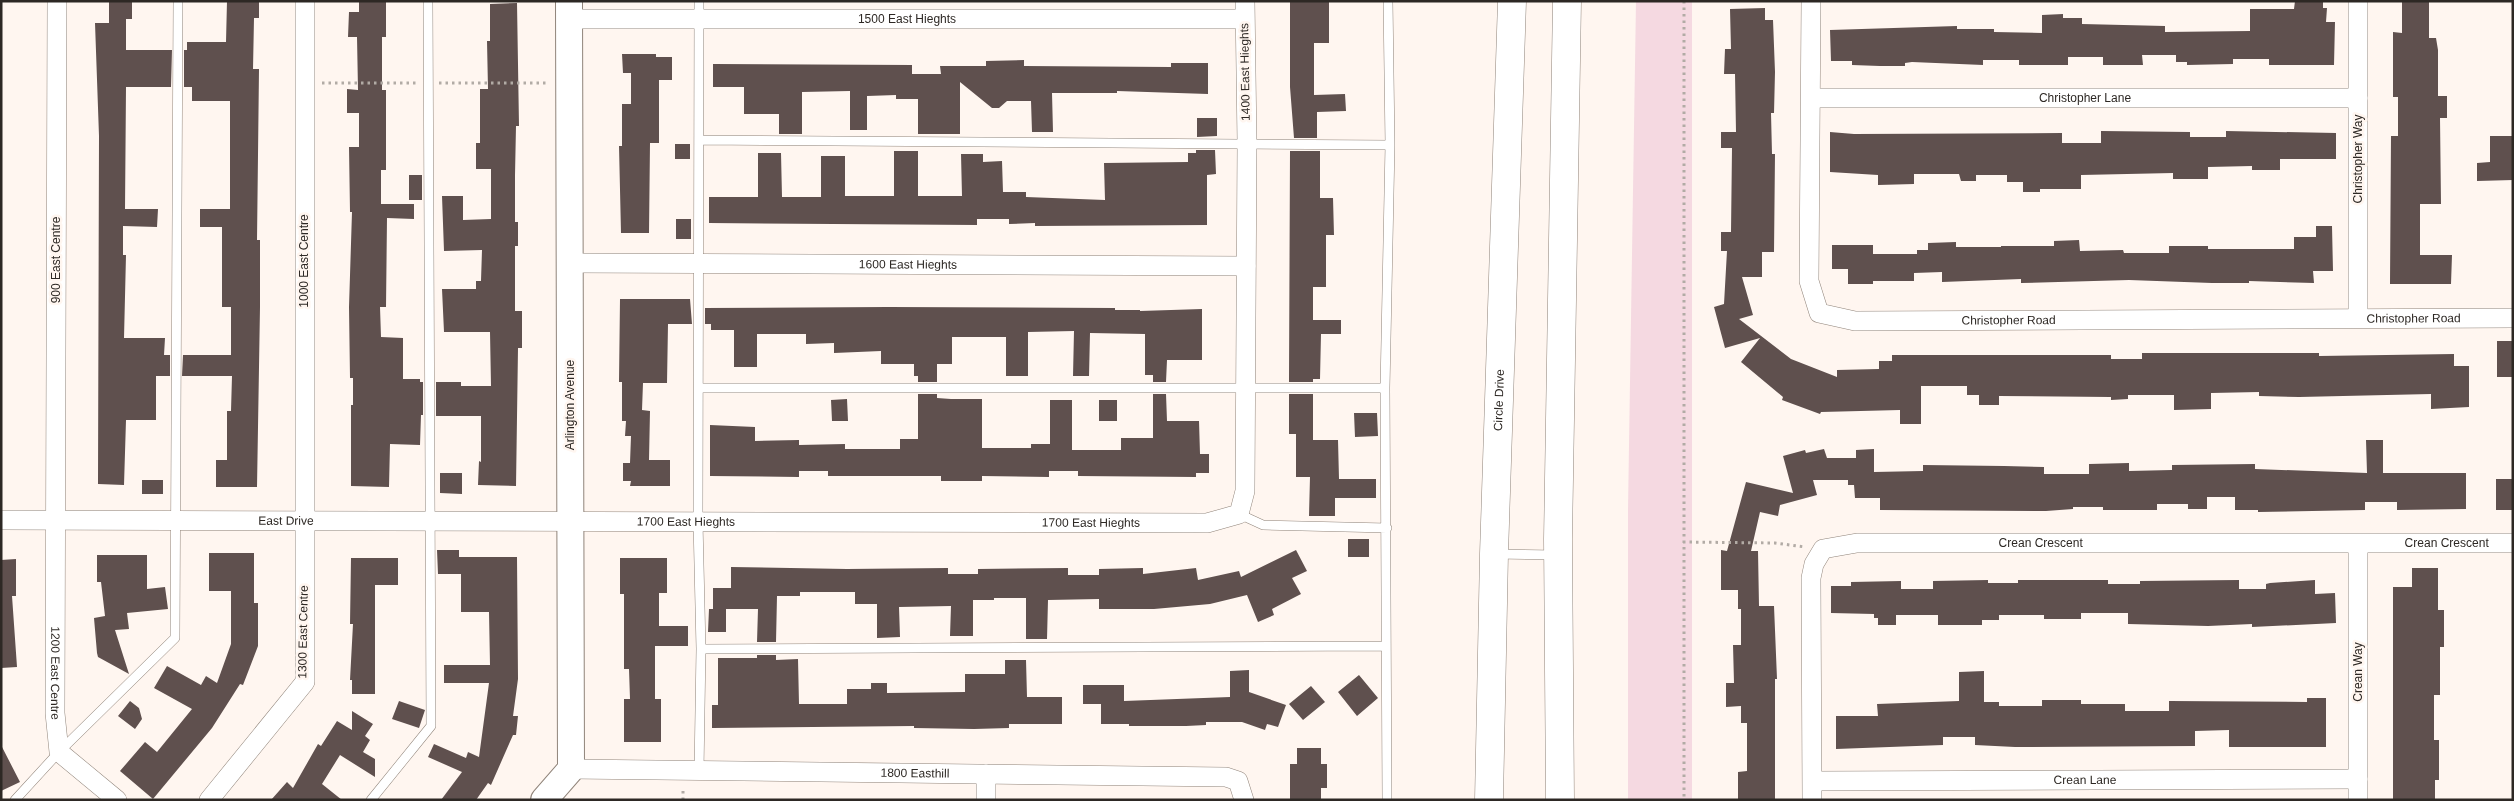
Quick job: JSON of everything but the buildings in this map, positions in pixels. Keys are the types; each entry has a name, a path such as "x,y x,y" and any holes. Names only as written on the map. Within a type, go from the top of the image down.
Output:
{"highway":[{"name":"Circle Drive","path":"1489,800 1494,554 1512,1"},
{"path":"1560,800 1558,555 1567,1"}],"street":[{"name":"900 East Centre","path":"55,520 57,1"},
{"name":"1000 East Centre","path":"304,521 305,1"},
{"name":"Christopher Road","path":"1811,1 1809,281 1819,313 1855,321 2513,318"},
{"name":"Christopher Way","path":"2358,1 2358,318"},
{"name":"1500 East Hieghts","path":"569,10 1244,10"},
{"name":"Arlington Avenue","path":"569,10 570,769"},
{"name":"1400 East Hieghts","path":"1244,10 1246,143"},
{"name":"Christopher Lane","path":"1811,98 2358,98"},
{"path":"1239,514 1245,491 1246,143"},
{"name":"1600 East Hieghts","path":"569,263 1246,266"},
{"name":"1700 East Hieghts","path":"571,522 1207,523 1239,514"},
{"name":"East Drive","path":"1,520 571,522"},
{"name":"1200 East Centre","path":"55,520 55,713 58,752"},
{"name":"1300 East Centre","path":"209,800 305,682 304,521"},
{"name":"Crean Crescent","path":"1813,791 1811,578 1814,564 1823,549 1857,543 2513,543"},
{"name":"Crean Way","path":"2358,544 2358,800"},
{"path":"58,752 117,800"},
{"path":"544,800 570,769"},
{"name":"1800 Easthill","path":"570,769 1226,777 1238,781 1244,800"},
{"path":"986,774 986,800"},
{"name":"Crean Lane","path":"1813,791 2358,779"}],"lane":[{"path":"14,800 58,752 175,638 178,1"},
{"path":"371,800 431,726 428,1"},
{"path":"1387,800 1386,388 1390,144 1388,1"},
{"path":"699,10 700,388 698,522 701,649 699,771"},
{"path":"700,140 1390,144"},
{"path":"700,388 1386,388"},
{"path":"1239,514 1263,525 1387,528"},
{"path":"1494,554 1558,555"},
{"path":"701,649 1386,646"}],"path":[{"path":"1684,1 1684,800"},
{"path":"1684,542 1783,544"},
{"path":"683,792 683,800"}],"shaded area":[{"path":"1636,1 1692,1 1692,800 1628,800 1628,509"}]}
